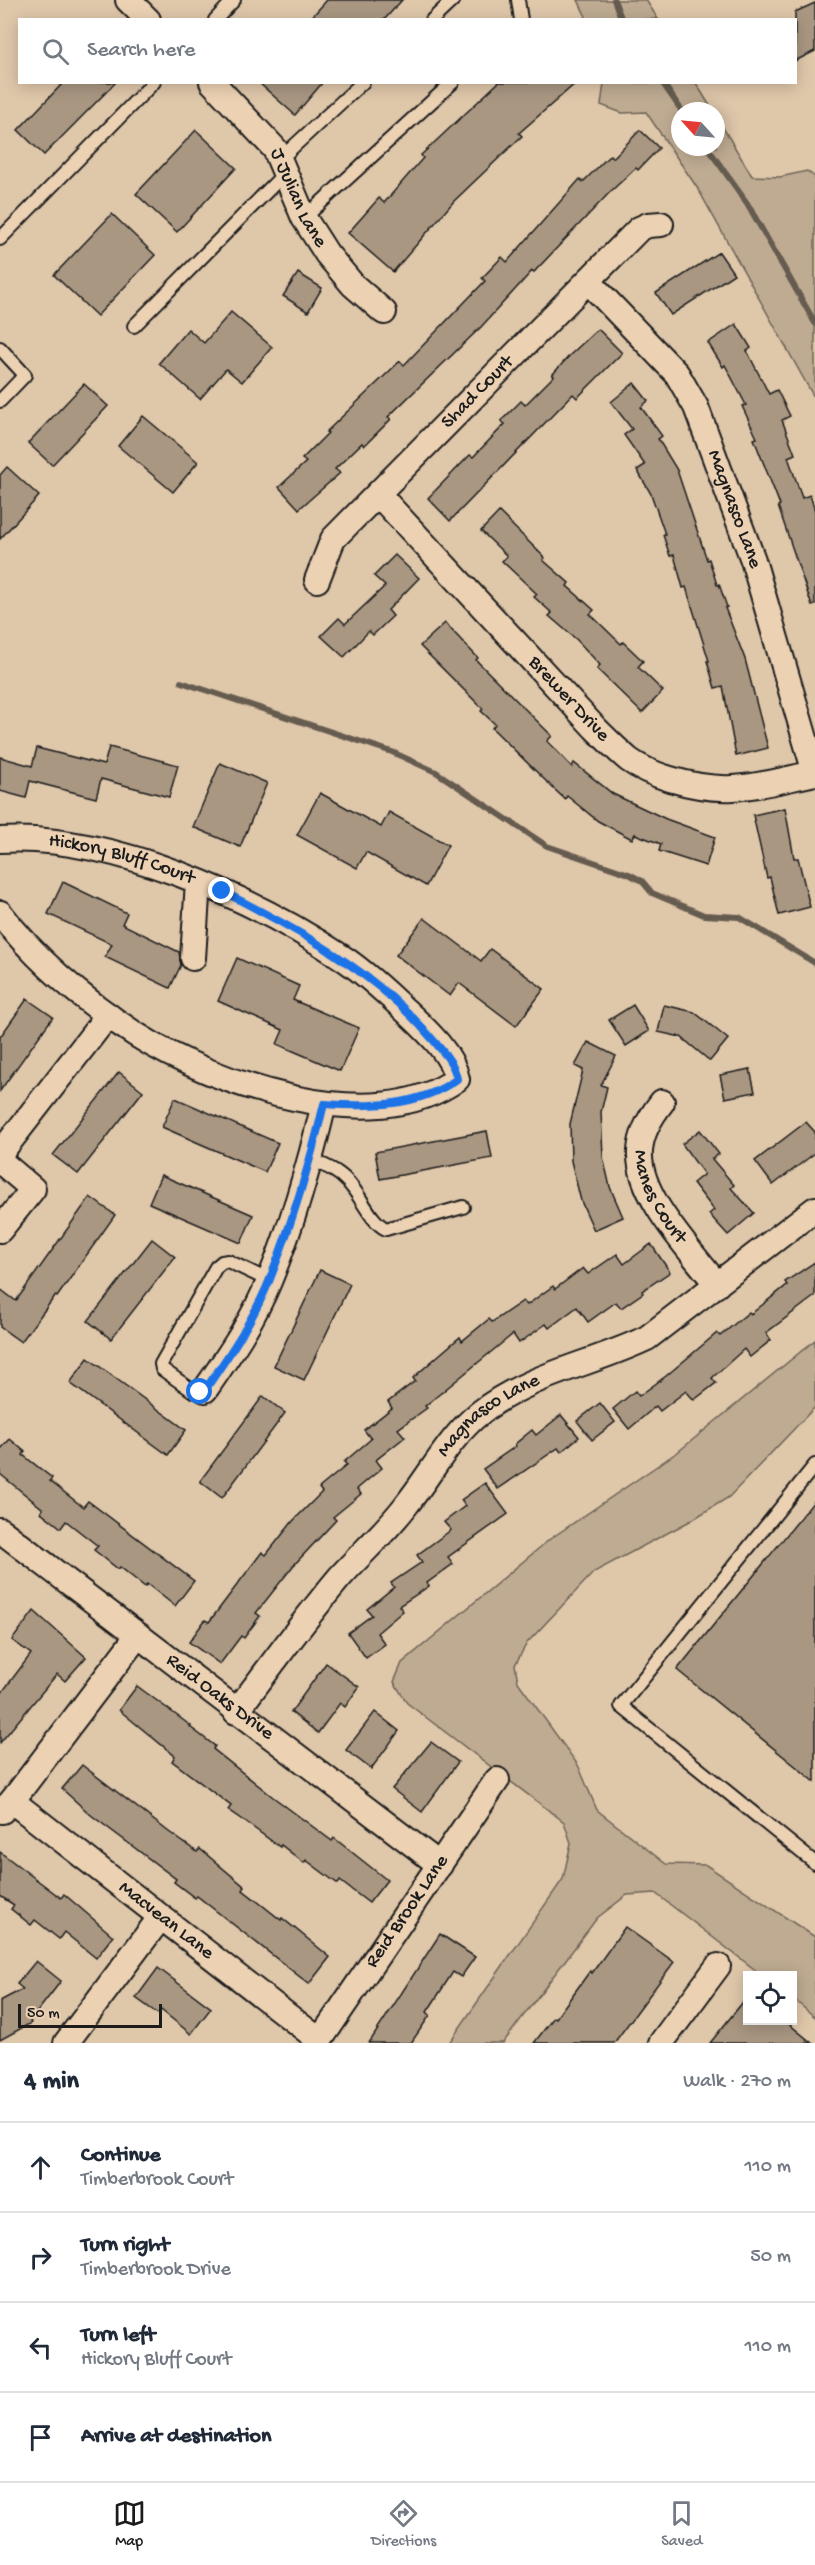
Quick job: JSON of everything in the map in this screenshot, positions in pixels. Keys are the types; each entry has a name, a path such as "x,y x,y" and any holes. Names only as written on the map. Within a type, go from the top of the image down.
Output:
{"street":[{"path":"128,0 146,18"},
{"name":"J Julian Lane","path":"214,84 275,148 304,218 327,254 353,285 384,312"},
{"name":"Shad Court","path":"317,580 333,539 639,230 648,225 661,224"},
{"name":"Magnasco Lane","path":"588,281 677,374 696,407 753,560 815,773"},
{"name":"Brewer Drive","path":"378,494 595,728 631,761 662,776 693,786 717,790 751,788 815,773"},
{"name":"Hickory Bluff Court","path":"0,840 48,840 125,857 222,891 296,929 346,960 421,1025 455,1067 457,1079 442,1090 387,1104 357,1106 324,1104"},
{"path":"193,958 198,882"},
{"path":"0,913 50,966 108,1015 138,1035 229,1079 292,1098 324,1104 310,1160 270,1281 240,1339 205,1390"},
{"path":"0,1154 108,1015"},
{"name":"Manes Court","path":"662,1102 649,1119 640,1152 645,1183 660,1210 717,1285"},
{"path":"0,1161 33,1189 0,1230"},
{"name":"Magnasco Lane","path":"236,1712 340,1577 407,1504 452,1443 480,1413 509,1393 533,1381 620,1351 647,1338 815,1209"},
{"name":"Reid Oaks Drive","path":"0,1530 440,1866"},
{"path":"6,1807 138,1635"},
{"name":"Reid Brook Lane","path":"319,2042 497,1780"},
{"name":"Macvean Lane","path":"6,1807 160,1918 319,2042"},
{"path":"66,2043 160,1918"},
{"path":"661,2043 718,1966"}],"lane":[{"path":"217,18 234,0"},
{"path":"444,15 453,0"},
{"path":"518,0 521,18"},
{"path":"0,239 152,84"},
{"path":"134,326 361,84"},
{"path":"304,218 451,84"},
{"path":"0,348 25,375 0,401"},
{"path":"310,1160 333,1169 346,1179 364,1201 378,1225 386,1229 463,1207"},
{"path":"205,1390 193,1391 162,1369 161,1364 216,1267 228,1261 270,1281"},
{"path":"815,1465 621,1706 815,1863"}],"shaded area":[{"path":"578,0 646,0 657,18 587,18"},
{"path":"604,84 697,84 708,102 671,102 671,149 646,112 622,113 601,105"},
{"path":"725,131 752,176 780,177 807,171 815,177 815,399 698,189 676,156 725,156"},
{"path":"815,1340 815,1407 729,1497 690,1521 594,1572 527,1643 515,1665 518,1682 578,1765 597,1810 666,1864 706,1865 815,1937 815,2017 797,2002 797,1971 757,1971 655,1893 627,1895 597,1918 503,2043 449,2043 563,1879 571,1843 564,1822 407,1703 394,1682 402,1663 550,1539 679,1451"}],"building":[{"path":"327,0 402,0 386,18 311,18"},
{"path":"815,3 815,51 797,60 797,18 795,18 795,12"},
{"path":"62,84 114,84 44,155 18,130"},
{"path":"260,84 321,84 295,115"},
{"path":"497,84 575,84 519,133 522,136 454,201 393,272 348,233 379,198 384,203 423,158 421,155"},
{"path":"196,130 236,168 177,232 136,194"},
{"path":"640,130 659,148 638,170 636,168 610,192 534,272 532,271 481,327 388,417 391,419 364,446 362,443 335,469 340,473 299,509 279,487 306,462 302,459 328,433 326,432 400,361 404,365 485,281 482,278 502,257 507,262 580,179 583,182 610,155 613,158"},
{"path":"112,214 155,255 97,316 54,275"},
{"path":"719,252 734,274 671,315 656,293"},
{"path":"298,273 322,288 308,312 283,296"},
{"path":"231,312 272,347 242,382 226,369 200,399 159,363 188,329 204,343"},
{"path":"736,324 751,348 747,351 769,394 777,390 790,416 782,420 795,454 788,457 802,498 810,495 815,511 815,605 812,606 778,506 780,505 754,439 757,438 742,406 746,405 725,365 723,367 708,343"},
{"path":"598,329 622,353 577,398 573,394 450,521 428,498 470,455 473,457 505,424 501,421 521,401 525,405 554,376 552,375 570,355"},
{"path":"634,383 648,401 641,407 662,436 658,439 677,470 707,560 709,559 717,585 719,584 727,607 725,608 745,659 768,748 736,756 723,686 715,688 686,587 683,588 674,555 670,556 651,494 637,470 645,465 624,435 632,429 611,402"},
{"path":"84,384 108,406 52,465 28,443"},
{"path":"143,416 198,462 173,492 118,446"},
{"path":"7,467 39,496 0,539 0,475"},
{"path":"499,512 545,558 543,560 569,583 567,586 594,610 590,614 621,644 623,642 643,661 638,667 663,691 642,713 597,669 600,665 577,640 549,616 552,613 534,597 537,594 502,561 507,556 481,531"},
{"path":"395,555 419,578 388,610 393,616 373,635 369,631 344,657 321,636 339,618 345,624 385,586 374,576"},
{"path":"445,623 478,658 476,660 552,736 547,741 572,767 574,763 613,794 666,819 715,837 706,866 659,851 661,844 635,834 632,839 598,821 567,796 565,799 555,790 492,728 495,724 481,711 483,709 420,646"},
{"path":"109,747 178,765 169,797 101,779 96,798 30,781 26,798 0,791 0,757 32,766 37,748 104,765"},
{"path":"220,763 267,783 240,847 193,827"},
{"path":"320,793 381,827 389,812 448,845 426,886 366,852 357,868 297,835"},
{"path":"785,808 794,858 798,858 810,907 779,915 770,877 767,878 753,815"},
{"path":"63,882 127,913 122,924 179,952 181,965 170,988 105,957 112,944 48,914"},
{"path":"424,918 481,961 490,949 544,989 516,1026 459,983 450,996 396,955"},
{"path":"237,958 299,986 293,1000 359,1028 340,1071 277,1044 283,1030 218,1001"},
{"path":"27,999 53,1017 0,1091 0,1037"},
{"path":"633,1005 649,1031 626,1046 609,1020"},
{"path":"664,1005 694,1012 728,1039 710,1061 681,1037 658,1032"},
{"path":"588,1042 616,1056 601,1085 607,1087 601,1112 603,1157 610,1187 623,1217 594,1230 581,1201 571,1161 570,1124 583,1070 575,1066"},
{"path":"750,1069 755,1092 725,1098 720,1075"},
{"path":"119,1072 143,1091 78,1174 53,1155"},
{"path":"175,1098 278,1143 265,1172 162,1127"},
{"path":"806,1122 815,1132 815,1153 773,1185 755,1161"},
{"path":"700,1130 719,1154 712,1159 734,1185 731,1188 754,1213 728,1235 709,1214 714,1210 693,1183 704,1174 682,1144"},
{"path":"487,1131 492,1158 380,1179 375,1152"},
{"path":"161,1175 253,1215 241,1243 149,1203"},
{"path":"90,1197 115,1215 57,1297 55,1296 21,1342 0,1327 0,1289 16,1301"},
{"path":"152,1239 175,1257 111,1339 88,1321"},
{"path":"651,1244 670,1272 642,1291 643,1293 621,1308 616,1302 588,1322 577,1307 549,1328 546,1324 519,1343 513,1334 425,1406 427,1408 398,1429 405,1437 376,1460 382,1468 357,1489 361,1494 333,1517 336,1520 293,1566 256,1613 260,1616 244,1638 241,1636 220,1664 189,1642 205,1620 209,1622 262,1552 266,1555 293,1521 322,1492 319,1488 347,1465 344,1462 371,1439 364,1430 392,1408 388,1402 415,1381 413,1378 439,1355 460,1337 462,1341 489,1319 492,1322 523,1301 527,1305 553,1286 555,1289 583,1268 588,1274 617,1254 624,1264"},
{"path":"815,1262 815,1296 766,1333 771,1340 750,1357 744,1349 712,1378 716,1383 694,1400 686,1391 660,1411 656,1406 629,1429 613,1409 635,1391 639,1396 717,1333 720,1336 749,1312 751,1314 787,1285 785,1282"},
{"path":"320,1270 350,1284 304,1380 274,1366"},
{"path":"88,1358 186,1430 168,1455 70,1383"},
{"path":"263,1396 285,1413 222,1498 200,1481"},
{"path":"600,1403 615,1422 592,1440 577,1421"},
{"path":"561,1415 579,1437 561,1452 558,1448 498,1489 483,1469 516,1446 515,1444 532,1430 536,1435"},
{"path":"10,1439 25,1452 23,1455 52,1478 50,1481 83,1507 88,1501 194,1581 175,1606 147,1584 145,1587 120,1567 118,1569 94,1550 98,1546 66,1521 61,1528 41,1512 43,1509 0,1474 0,1450"},
{"path":"485,1483 508,1514 448,1557 453,1564 427,1583 429,1586 399,1606 403,1611 377,1633 385,1644 366,1658 348,1633 372,1615 367,1609 394,1587 391,1583 422,1562 417,1555 451,1530 444,1522 465,1506 461,1500"},
{"path":"815,1500 815,1782 677,1670"},
{"path":"34,1611 86,1657 65,1681 57,1674 0,1743 0,1695 31,1654 12,1640"},
{"path":"326,1663 359,1687 345,1707 340,1703 318,1733 291,1712"},
{"path":"137,1686 191,1726 215,1746 213,1749 273,1797 332,1841 334,1838 387,1880 369,1903 340,1881 338,1884 306,1860 304,1863 228,1810 231,1806 172,1761 175,1756 119,1710"},
{"path":"375,1712 399,1731 371,1769 346,1750"},
{"path":"431,1742 458,1762 422,1812 392,1789"},
{"path":"82,1765 197,1852 200,1849 245,1887 243,1890 330,1957 309,1984 197,1896 195,1898 174,1882 176,1879 91,1815 62,1789"},
{"path":"0,1852 61,1898 64,1894 113,1936 96,1958 64,1932 59,1939 35,1920 31,1925 11,1909 14,1905 0,1896"},
{"path":"625,1927 674,1962 614,2043 534,2043 554,2017 556,2018 590,1971 592,1973"},
{"path":"440,1934 475,1957 461,1977 453,1972 427,2012 430,2015 411,2043 369,2043"},
{"path":"36,1961 61,1981 30,2021 31,2023 0,2040 0,2001 23,1989 17,1984"},
{"path":"158,1968 211,2008 191,2034 161,2010 158,2014 136,1998"},
{"path":"743,2002 743,2025 790,2025 812,2043 710,2043"}],"waterway":[{"path":"614,0 621,18"},
{"path":"663,84 676,102"},
{"path":"713,156 747,203 815,323"},
{"path":"181,682 392,752 436,772 547,846 629,874 642,881 652,893 704,915 739,917 815,963"}],"route":[{"path":"200,1392 205,1390 240,1339 270,1281 317,1135 324,1104 357,1106 387,1104 442,1090 457,1079 455,1067 421,1025 346,960 296,929 222,891"}]}
